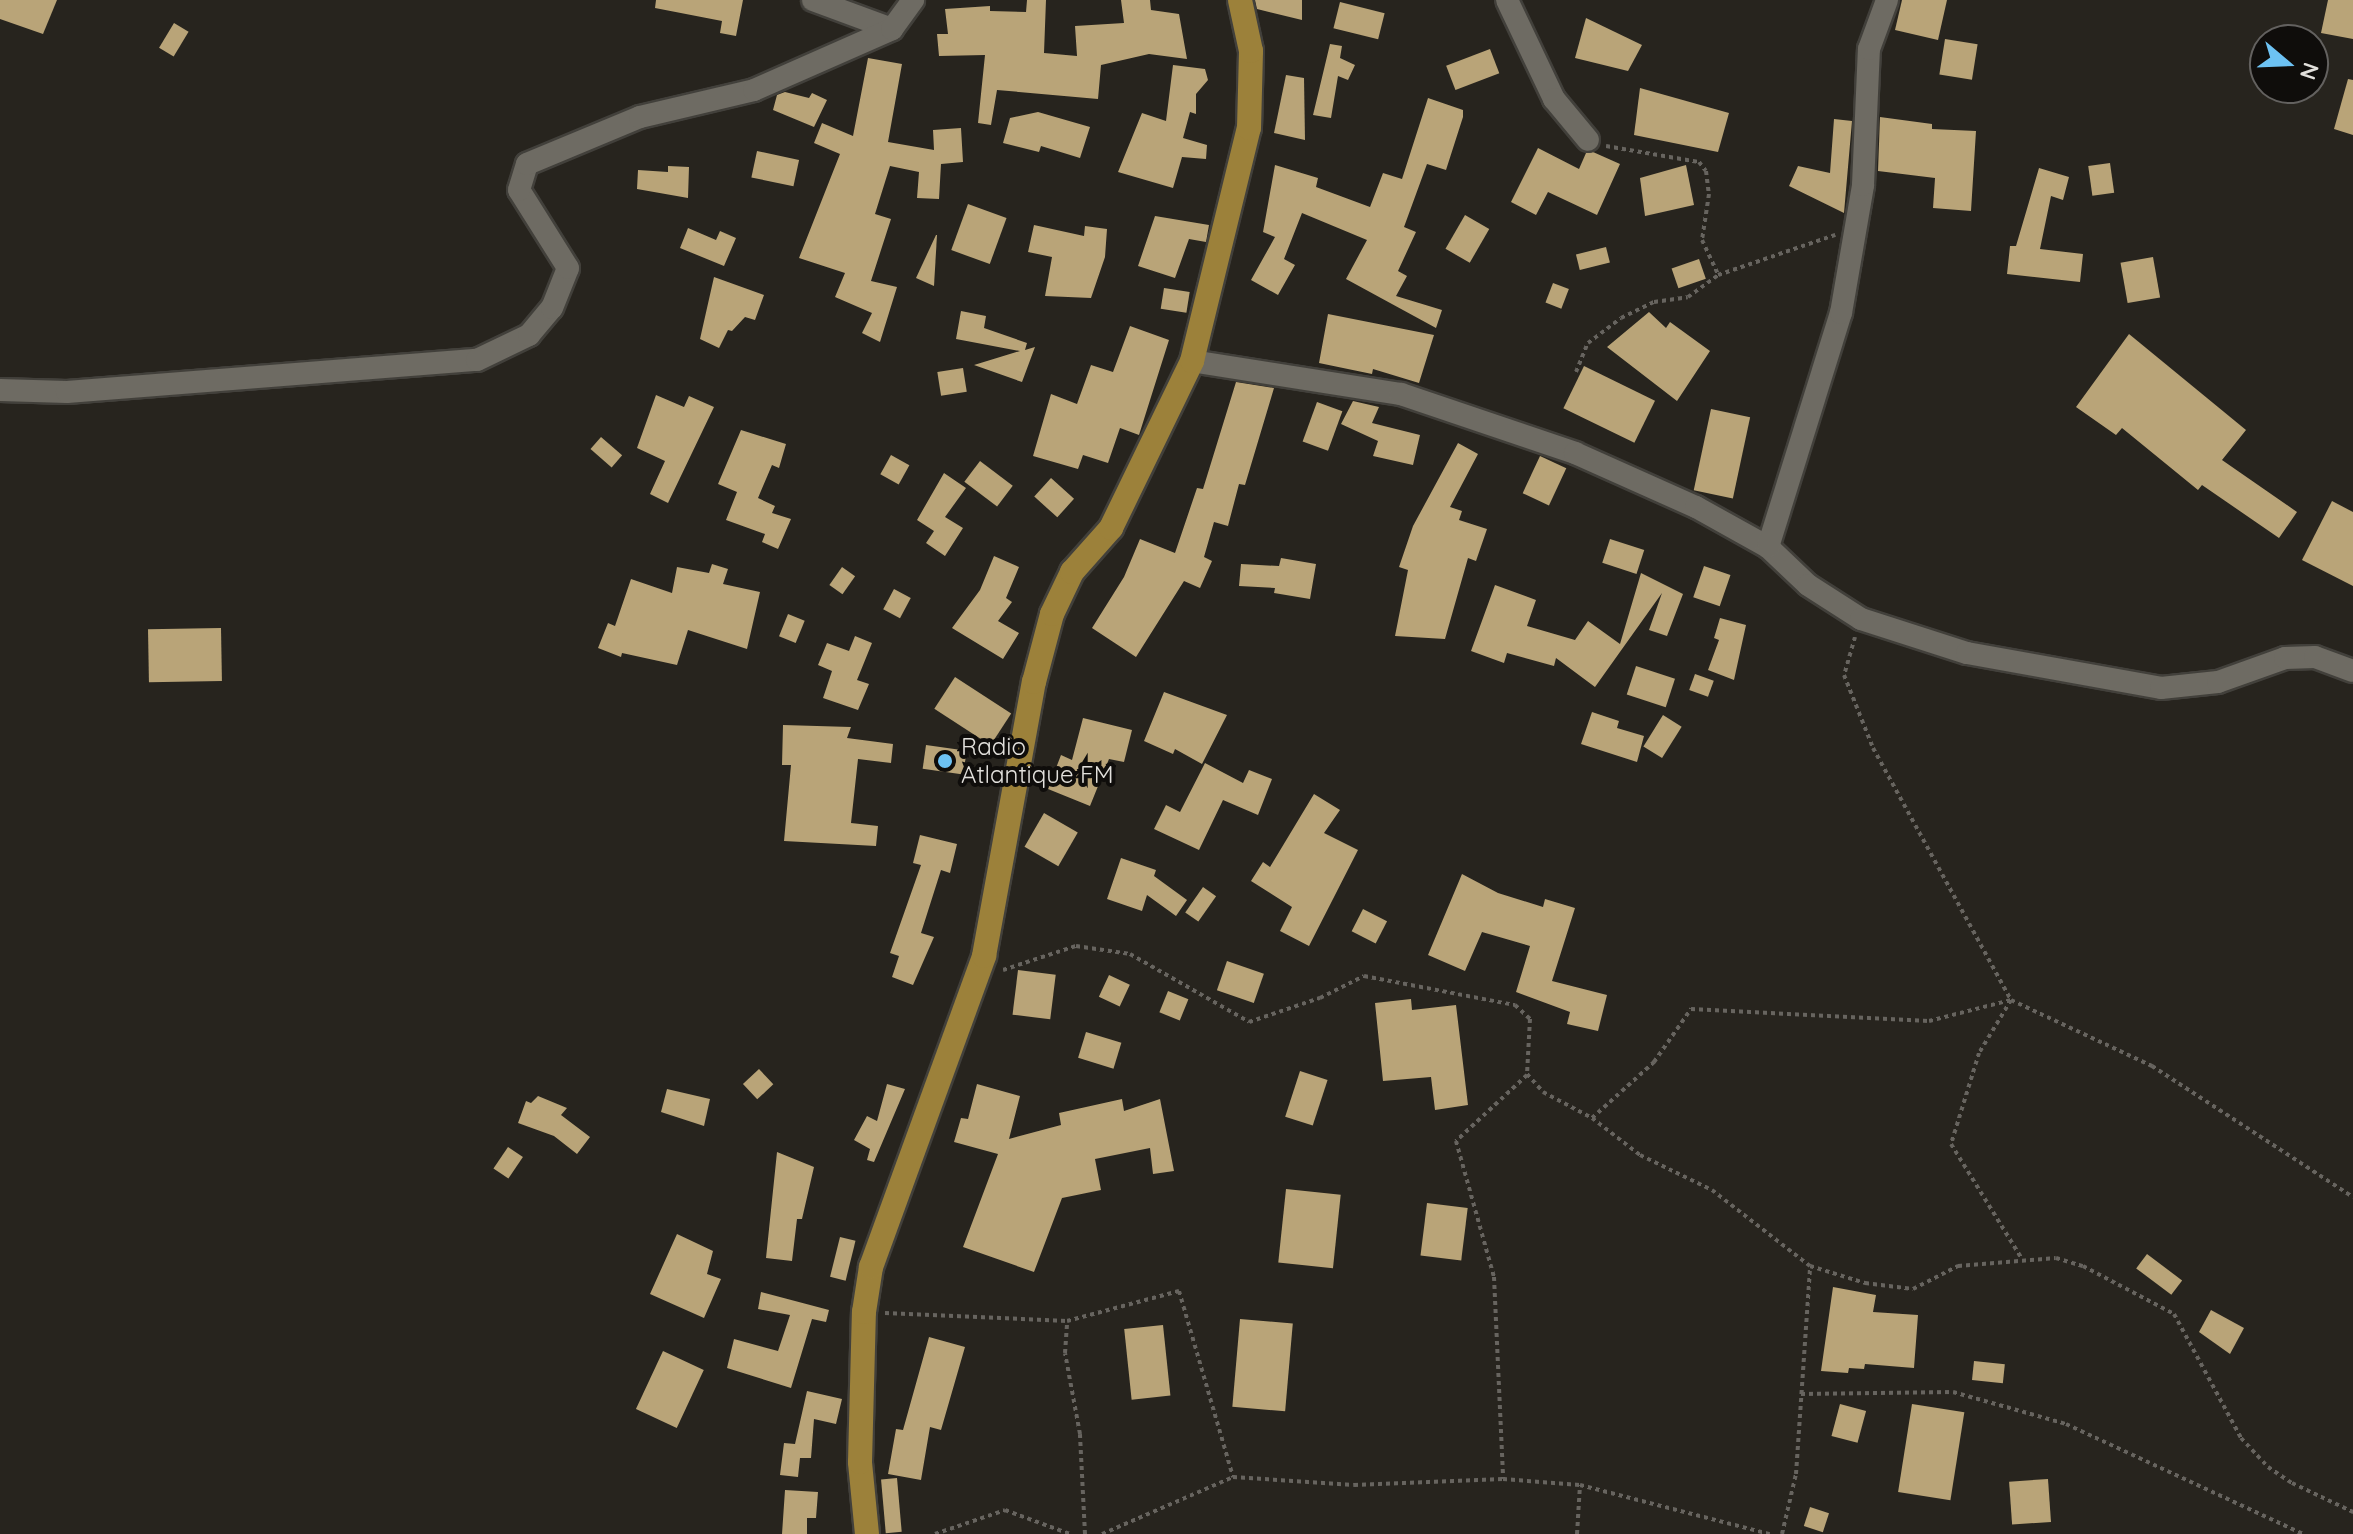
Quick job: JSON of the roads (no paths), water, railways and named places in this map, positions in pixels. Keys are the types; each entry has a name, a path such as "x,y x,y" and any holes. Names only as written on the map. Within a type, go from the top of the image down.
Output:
{"main road":[{"path":"867,1534 860,1462 864,1312 888,1210 984,956 1034,682 1052,614 1072,572 1111,528 1192,361 1249,128 1251,51 1240,0"}],"street":[{"path":"813,0 892,29"},
{"path":"0,390 67,392 477,360 529,335 552,308 568,268 519,190 527,164 640,117 754,90 892,29 913,0"},
{"path":"1507,0 1554,99 1588,140"},
{"path":"1768,547 1841,313 1857,227 1869,49 1887,0"},
{"path":"1192,361 1401,394 1575,453 1696,507 1768,547 1808,585 1861,619 1967,653 2161,688 2218,682 2285,658 2315,657 2353,671"}],"place":[{"name":"Radio Atlantique FM","path":"945,761"}]}
